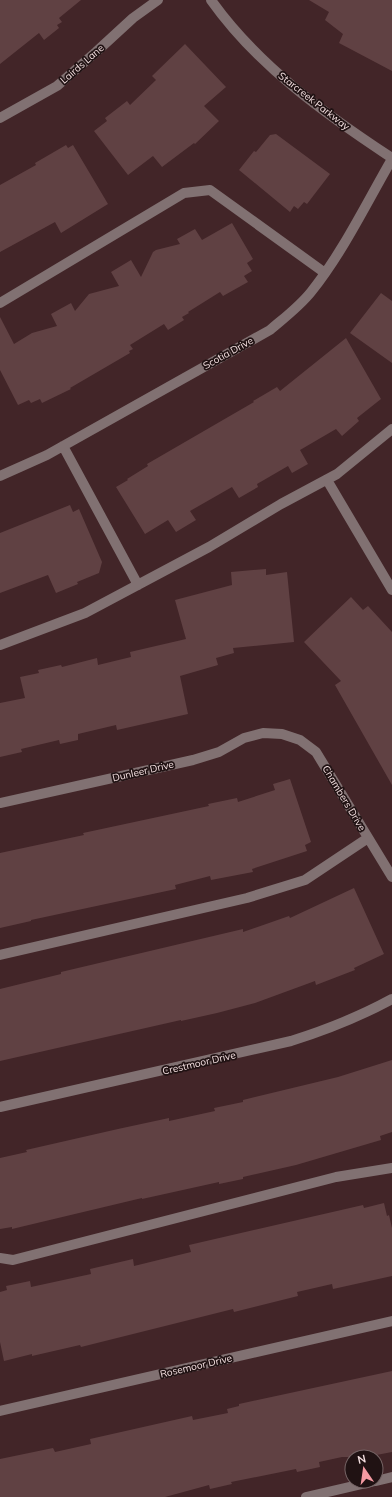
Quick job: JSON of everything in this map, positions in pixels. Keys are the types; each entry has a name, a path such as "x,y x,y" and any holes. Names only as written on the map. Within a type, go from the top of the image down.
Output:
{"street":[{"name":"Lairds Lane","path":"0,118 57,86 133,18 158,0"},
{"name":"Starcreek Parkway","path":"211,0 248,46 296,90 392,158"},
{"name":"Scotia Drive","path":"0,476 47,455 270,330 300,304 325,273 340,250 392,158"},
{"path":"0,303 184,192 210,190 325,273"},
{"path":"0,645 85,612 209,547 281,504 337,474 392,429"},
{"path":"63,446 138,585"},
{"path":"327,480 392,590"},
{"name":"Dunleer Drive","path":"0,803 193,760 219,752 244,738 257,734 282,734"},
{"name":"Chambers Drive","path":"282,734 300,740 316,752 392,877"},
{"path":"0,955 247,898 305,880 368,838"},
{"name":"Crestmoor Drive","path":"0,1107 291,1041 339,1024 392,999"},
{"path":"0,1258 13,1260 336,1178 392,1168"},
{"name":"Rosemoor Drive","path":"0,1411 392,1321"},
{"path":"306,1497 344,1488"}],"building":[{"path":"0,0 81,0 59,18 62,22 57,25 59,28 44,40 39,33 0,64"},
{"path":"309,0 392,0 392,71 339,43 343,34 325,20 329,12"},
{"path":"185,44 226,87 204,106 219,121 195,144 194,143 162,167 153,156 128,175 94,131 107,121 105,118 127,101 130,105 156,80 152,76"},
{"path":"276,134 330,174 307,204 304,202 298,209 294,206 290,212 239,170 254,151 256,152 270,135"},
{"path":"66,145 68,148 73,145 108,204 61,233 55,222 0,252 0,185 36,165 35,163"},
{"path":"232,223 253,259 247,263 252,271 244,276 248,282 223,296 220,292 188,312 189,313 182,317 184,320 168,330 164,324 130,345 133,349 129,351 130,353 70,388 71,389 42,403 40,399 31,403 29,400 18,405 0,370 0,317 14,344 32,333 57,326 51,314 71,303 75,311 89,294 119,286 111,272 131,260 141,277 153,252 156,250 180,244 177,239 195,229 202,240"},
{"path":"381,293 392,301 392,363 350,333"},
{"path":"346,338 381,399 357,418 359,421 342,436 336,429 300,450 308,464 292,473 288,466 257,484 258,487 239,498 232,487 190,511 196,520 176,532 168,520 145,534 116,487 148,466 147,464 254,402 253,401 277,387 280,391"},
{"path":"70,505 73,512 79,509 102,562 99,573 56,593 48,575 0,593 0,533"},
{"path":"266,569 266,575 287,572 294,642 233,648 234,653 216,658 218,665 180,676 188,714 117,730 116,725 78,734 78,740 60,744 59,740 21,749 22,752 0,757 0,703 25,698 20,677 39,673 38,670 61,665 62,667 97,658 98,665 131,657 130,652 186,639 175,600 232,585 231,572"},
{"path":"351,597 363,610 368,606 392,632 392,785 335,685 341,681 304,642"},
{"path":"290,779 311,842 305,845 307,851 252,869 253,872 211,880 210,876 175,885 176,889 0,928 0,853 84,835 83,833 209,806 208,804 237,798 238,802 275,790 273,784"},
{"path":"354,888 384,954 354,968 355,970 316,985 315,981 255,1003 217,1013 0,1061 0,989 61,974 61,972 243,929 243,932 289,916 290,918"},
{"path":"392,1060 392,1132 380,1136 381,1140 296,1165 243,1177 243,1179 219,1184 219,1182 142,1198 12,1229 12,1227 0,1229 0,1158 27,1152 26,1150 118,1129 169,1118 169,1121 215,1111 214,1108 243,1102 243,1100 338,1077"},
{"path":"384,1203 392,1228 392,1276 333,1289 332,1284 297,1292 298,1296 234,1312 233,1309 81,1347 80,1345 4,1361 0,1342 0,1292 7,1290 6,1286 30,1281 31,1287 91,1274 90,1269 133,1259 134,1266 191,1252 189,1245 363,1205 364,1208"},
{"path":"392,1371 392,1452 384,1454 384,1449 344,1449 344,1457 319,1462 320,1467 297,1472 296,1469 231,1482 232,1484 210,1489 209,1485 165,1497 0,1497 0,1459 53,1448 55,1452 91,1444 90,1439 192,1416 193,1420 228,1413 227,1409 239,1406 239,1404"}]}
